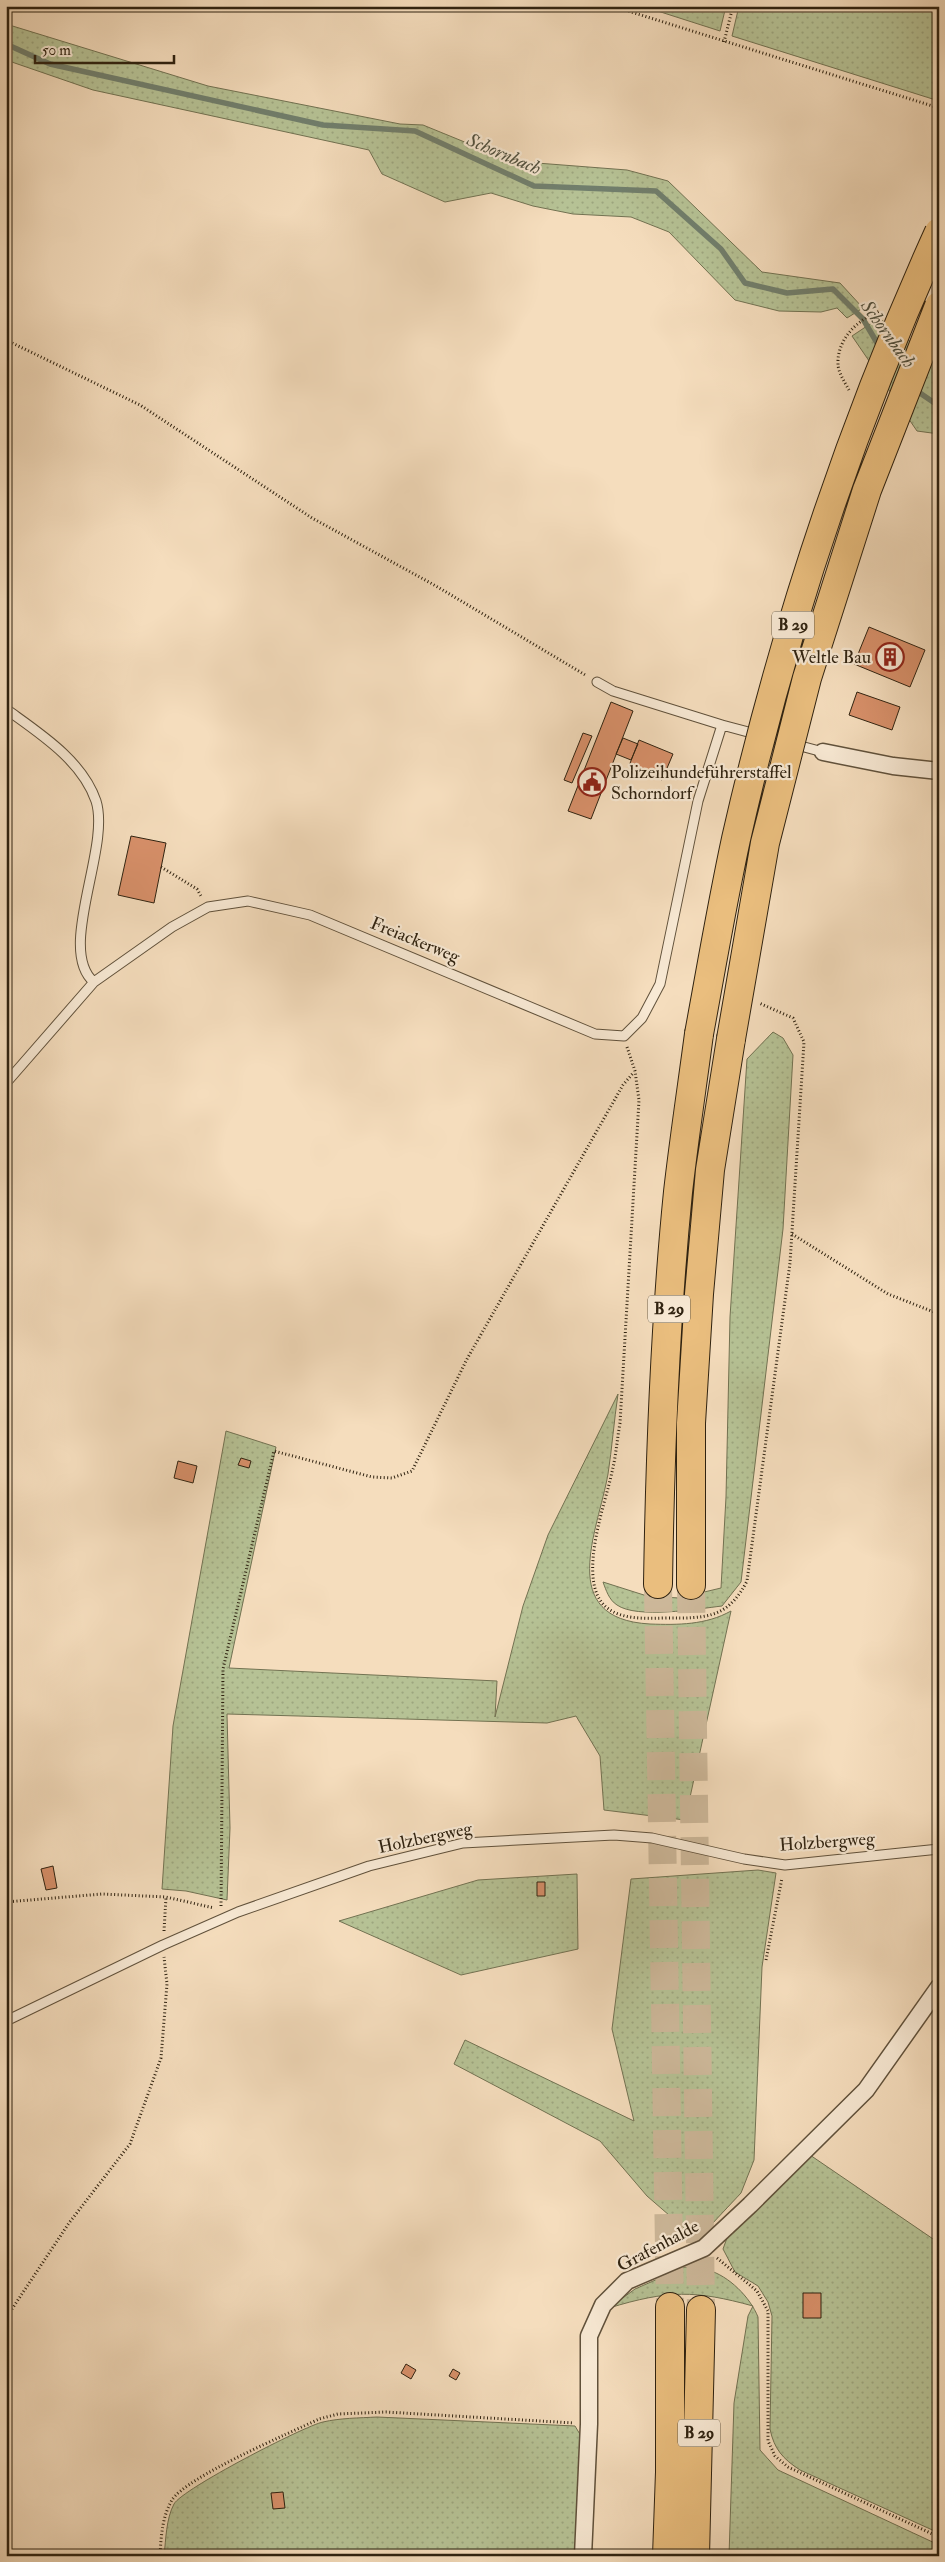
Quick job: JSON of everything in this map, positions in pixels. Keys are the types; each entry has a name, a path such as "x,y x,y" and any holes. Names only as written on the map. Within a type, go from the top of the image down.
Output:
{"highway":[{"name":"B 29","path":"658,1584 661,1430 678,1191 699,1034 736,840 779,669 841,475 899,319 939,232"},
{"name":"B 29","path":"691,1585 691,1423 699,1294 710,1170 765,843 807,678 867,490 939,306"},
{"name":"B 29","path":"667,2556 670,2472 670,2307"},
{"name":"B 29","path":"696,2556 701,2310"}],"street":[{"path":"823,752 893,766 939,771"},
{"name":"Grafenhalde","path":"583,2556 589,2424 589,2336 603,2305 627,2282 704,2248 866,2090 939,1987"}],"lane":[{"path":"597,682 613,691 722,725 823,752"},
{"path":"6,709 64,755 82,776 96,801 100,828 85,903 79,957 86,976 94,982"},
{"path":"624,1036 642,1018 660,984 698,801 722,725"},
{"name":"Freiackerweg","path":"6,1083 94,982 172,927 208,907 248,901 310,915 595,1034 624,1036"},
{"name":"Holzbergweg","path":"6,2021 164,1945 238,1912 368,1866 463,1843 614,1835 652,1838 744,1859 785,1865 939,1849"}],"path":[{"path":"612,6 939,108"},
{"path":"724,42 733,6"},
{"path":"850,394 838,365 842,343 854,325 873,314"},
{"path":"6,340 140,405 312,518 436,586 597,682"},
{"path":"161,868 197,889 208,907"},
{"path":"624,1036 635,1071 638,1100 620,1424 612,1472 600,1516 593,1569 595,1594 607,1608 630,1617 701,1618 724,1611 740,1595 747,1581 790,1263 804,1042 793,1018"},
{"path":"6,1902 102,1894 166,1896 220,1910 223,1669 274,1451 372,1477 392,1478 412,1471 467,1359 622,1084 635,1071"},
{"path":"792,1234 888,1294 939,1314"},
{"path":"766,1960 785,1865"},
{"path":"6,2318 68,2222 130,2144 161,2058 167,1984 164,1945 166,1896"},
{"path":"704,2248 757,2290 768,2311 768,2441 775,2456 788,2468 939,2538"},
{"path":"160,2556 162,2528 173,2499 201,2477 319,2419 338,2414 386,2412 589,2424"}],"green space":[{"path":"642,6 726,6 720,31"},
{"path":"739,6 939,6 939,101 732,36"},
{"path":"6,24 208,86 400,124 423,125 511,161 627,170 668,181 762,272 840,283 863,308 847,318 837,308 821,312 779,311 735,300 669,232 631,217 573,214 533,206 491,193 445,202 382,174 369,150 93,90 6,60"},
{"path":"879,318 939,363 939,434 917,431 852,336"},
{"path":"773,1032 783,1038 793,1055 783,1229 741,1582 722,1606 668,1612 626,1609 617,1605 612,1600 603,1582 647,1596 679,1598 721,1588 726,1497 730,1317 747,1059"},
{"path":"618,1394 608,1474 592,1545 590,1569 592,1589 602,1606 621,1618 650,1624 702,1622 731,1611 685,1820 604,1810 600,1756 576,1716 547,1723 227,1714 230,1828 227,1900 186,1891 162,1889 173,1726 226,1431 276,1447 229,1668 497,1681 495,1717 523,1606 548,1535"},
{"path":"758,1870 776,1873 762,1967 754,2160 741,2193 711,2225 692,2235 647,2196 600,2141 454,2064 465,2040 634,2121 612,2029 631,1879"},
{"path":"577,1874 578,1949 461,1975 339,1921 478,1880"},
{"path":"810,2155 939,2243 939,2533 800,2470 780,2453 774,2442 770,2429 772,2316 768,2302 758,2286 735,2272 723,2249 727,2238"},
{"path":"685,2267 708,2270 724,2277 738,2288 752,2306 714,2297 681,2294 648,2298 609,2308 635,2289"},
{"path":"753,2307 758,2317 760,2450 778,2470 939,2545 939,2556 729,2556 734,2403 748,2316"},
{"path":"377,2417 575,2426 581,2436 576,2556 164,2556 171,2510 182,2496 198,2485 244,2459 311,2426 323,2422 350,2418"}],"building":[{"name":"Weltle Bau","path":"869,627 925,650 910,687 854,664"},
{"path":"857,692 900,707 892,730 849,715"},
{"name":"Polizeihundeführerstaffel Schorndorf","path":"611,702 633,711 591,819 568,811"},
{"path":"583,733 592,736 572,783 564,780"},
{"path":"623,738 638,744 631,760 616,754"},
{"path":"639,740 673,754 662,780 629,766"},
{"path":"131,836 166,843 154,903 118,895"},
{"path":"241,1458 251,1461 249,1468 238,1465"},
{"path":"178,1461 197,1466 193,1483 174,1478"},
{"path":"53,1866 57,1888 46,1890 41,1869"},
{"path":"537,1882 545,1882 545,1896 537,1896"},
{"path":"803,2293 821,2293 821,2318 803,2318"},
{"path":"406,2364 416,2370 411,2379 401,2373"},
{"path":"453,2369 460,2373 456,2380 449,2376"},
{"path":"283,2492 285,2508 273,2509 271,2493"}],"waterway":[{"name":"Schornbach","path":"6,44 50,64 323,125 415,131 534,186 656,191 721,249 745,283 787,293 833,289 863,319 880,348"},
{"name":"Schornbach","path":"914,389 939,406"}],"tunnel":[{"path":"658,1584 670,2307"},
{"path":"691,1585 701,2310"}],"place":[{"name":"Weltle Bau","path":"890,657"},
{"name":"Polizeihundeführerstaffel Schorndorf","path":"592,782"}]}
